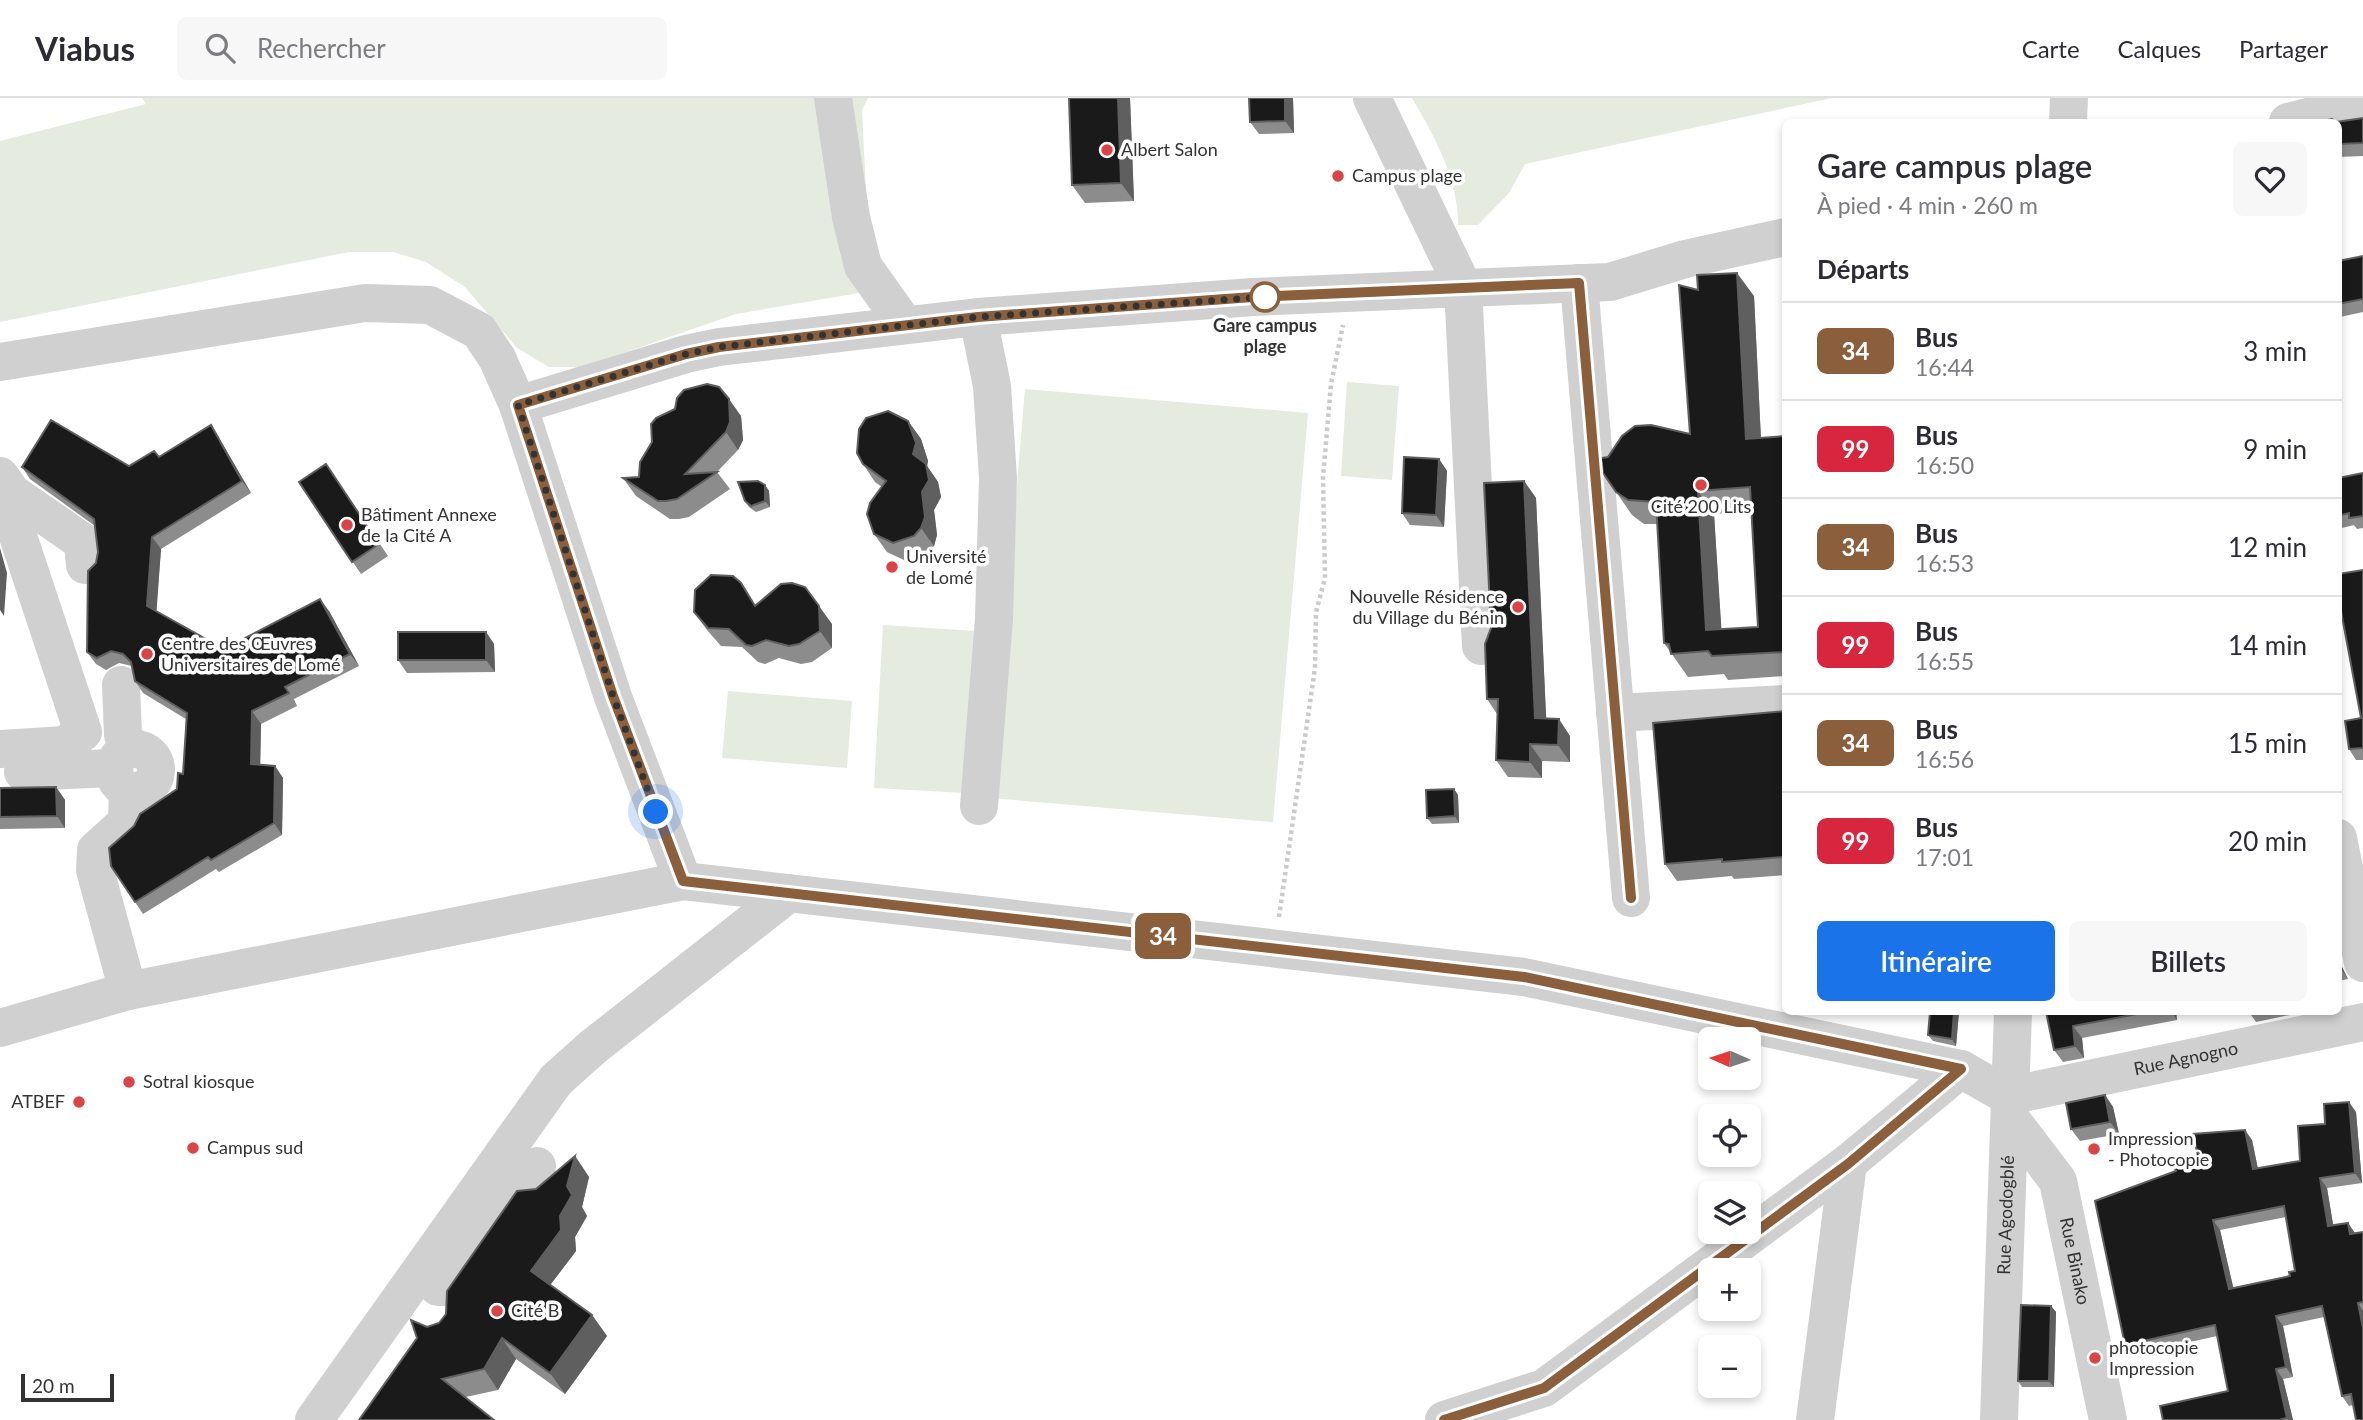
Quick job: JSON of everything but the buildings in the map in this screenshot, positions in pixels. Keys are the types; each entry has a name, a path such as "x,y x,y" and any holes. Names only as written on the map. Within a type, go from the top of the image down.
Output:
{"street":[{"path":"833,98 850,216 863,266 905,325"},
{"path":"1372,98 1463,287 1481,646"},
{"path":"2068,119 2069,98"},
{"path":"2300,119 2363,103"},
{"path":"513,392 573,390 686,354 719,347 978,317 1253,297 1611,282 1685,259 1782,238"},
{"path":"1579,283 1631,898"},
{"path":"0,362 190,329 378,303 430,305 479,331 513,392 613,696 683,881"},
{"path":"978,317 992,386 999,478 994,619 979,806"},
{"path":"0,476 12,493 83,542 85,565"},
{"path":"0,749 65,745 83,732 12,518"},
{"path":"73,706 122,695 127,822 96,850 95,870 128,991"},
{"path":"1615,713 1782,704"},
{"path":"0,774 124,769"},
{"path":"2342,858 2363,963"},
{"path":"0,1028 128,991 683,881 1524,977 1961,1069 2009,1107"},
{"path":"314,1420 434,1291 556,1080 593,1047 789,893"},
{"name":"Rue Agodogblé","path":"1999,1420 2013,1015"},
{"name":"Rue Agnogno","path":"2009,1107 2363,1023"},
{"path":"1444,1420 1544,1388 1848,1164 1961,1069"},
{"name":"Rue Binako","path":"2009,1107 2057,1181 2108,1420"},
{"path":"1815,1420 1848,1164"},
{"path":"434,1291 446,1287 452,1281 537,1166"}],"path":[{"path":"1275,949 1315,668 1316,612 1325,578 1323,477 1331,384 1344,321 1331,318"}],"shaded area":[{"path":"142,98 868,98 862,110 871,291 736,314 583,367 549,367 517,348 465,287 426,262 393,252 349,252 0,322 0,141 146,104"},
{"path":"1412,98 1832,98 1525,164 1509,193 1478,225 1458,225 1450,175 1429,127"},
{"path":"1347,382 1399,386 1392,480 1341,476"},
{"path":"1025,389 1308,413 1273,822 991,798"},
{"path":"883,625 975,631 965,793 874,788"},
{"path":"728,691 852,701 847,768 722,758"}],"bus line":[{"name":"34","path":"1444,1420 1544,1388 1848,1164 1961,1069 1524,977 683,881 613,696 518,405 686,354 719,347 929,322 1253,297 1579,283 1631,898"}],"place":[{"name":"Albert Salon","path":"1107,150"},
{"name":"Campus plage","path":"1338,176"},
{"name":"Gare campus plage","path":"1265,297"},
{"name":"Cité 200 Lits","path":"1701,485"},
{"name":"Bâtiment Annexe de la Cité A","path":"347,525"},
{"name":"Université de Lomé","path":"892,567"},
{"name":"Nouvelle Résidence du Village du Bénin","path":"1518,607"},
{"name":"Centre des Œuvres Universitaires de Lomé","path":"147,654"},
{"name":"Sotral kiosque","path":"129,1082"},
{"name":"ATBEF","path":"79,1102"},
{"name":"Campus sud","path":"193,1148"},
{"name":"Impression - Photocopie","path":"2094,1149"},
{"name":"Cité B","path":"497,1311"},
{"name":"photocopie Impression","path":"2095,1358"}],"route":[{"path":"656,812 613,696 518,405 686,354 719,347 978,317 1265,297"}]}
